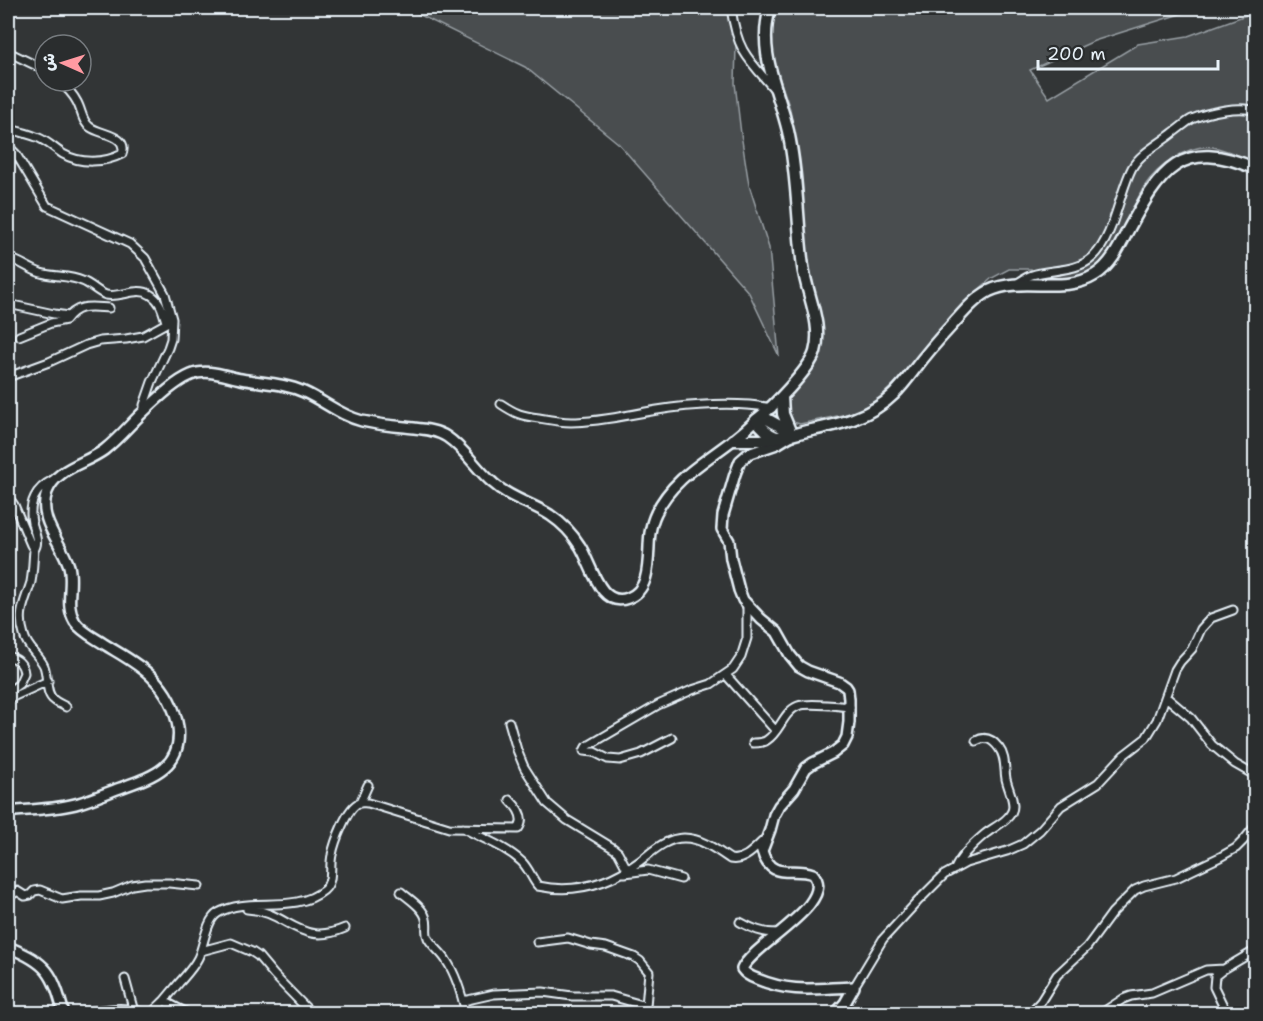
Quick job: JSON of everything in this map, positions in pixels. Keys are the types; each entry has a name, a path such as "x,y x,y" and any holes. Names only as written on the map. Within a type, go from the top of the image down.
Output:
{"main road":[{"path":"8,812 80,803 158,773 169,764 175,755 178,731 174,711 163,689 131,660 83,631 74,621 69,603 71,579 68,564 47,522 44,505 54,479 106,448 168,391 190,376 205,372 286,386 309,394 354,418 386,425 425,429 442,434 457,446 494,485 549,514 565,527 584,552 598,585 607,595 623,600 634,595 645,577 650,532 655,515 664,498 690,472 772,408 814,355 817,326 804,271 793,159 782,106 769,68 765,40 766,21 770,8"},
{"path":"733,440 761,440 779,437 849,420 866,413 894,394 943,334 973,302 986,293 1000,286 1065,284 1096,275 1111,260 1160,178 1187,159 1210,156 1256,169"},
{"path":"782,397 783,414 791,433"},
{"path":"759,418 791,433"},
{"path":"759,418 768,434 779,437"},
{"path":"791,433 782,442 744,457 735,474 723,515 722,529 729,541 740,594 747,605 777,632 799,666 839,682 848,690 850,707 848,731 843,745 806,768 794,789 776,810 762,851 775,870 810,872 818,881 817,892 810,905 777,933 742,969 745,973 766,983 791,989 854,987"},
{"path":"8,947 31,958 49,973 59,993 64,1014"},
{"path":"836,1014 854,987"}],"street":[{"path":"731,8 735,30 742,49 776,90"},
{"path":"8,52 33,64"},
{"path":"8,129 41,139 75,159 97,161 122,154 124,147 122,142 86,124 78,103 71,93"},
{"path":"1016,284 1028,276 1070,268 1093,257 1106,236 1132,167 1187,122 1197,117 1234,108 1256,111"},
{"path":"8,146 16,154 47,206 130,244 149,266 165,294 169,306 171,339 152,382 144,405 144,412"},
{"path":"8,258 38,272 83,281 107,295 146,292 158,300 169,321"},
{"path":"8,304 69,316"},
{"path":"19,336 51,323 66,320 82,307 109,308"},
{"path":"8,377 94,342 142,336 169,321"},
{"path":"501,404 524,417 558,422 602,419 672,407 750,404 772,408"},
{"path":"54,479 38,489 34,500 31,516 37,547 34,549 31,579 22,605 21,625 24,637 32,651 43,663 48,677 47,687 53,700 66,707"},
{"path":"8,503 12,502 14,505 34,549"},
{"path":"672,738 641,754 620,760 608,759 594,752 584,751 586,747 658,705 692,690 705,687 726,675 737,664 744,646 748,631 747,605"},
{"path":"854,987 883,939 944,875 978,859 1023,844 1035,835 1061,806 1098,783 1124,755 1146,738 1157,720 1175,670 1192,649 1205,622 1233,610"},
{"path":"8,657 22,664 24,673 19,684 8,692"},
{"path":"726,675 775,730"},
{"path":"8,699 48,681"},
{"path":"1166,697 1191,718 1212,745 1235,764 1256,776"},
{"path":"753,743 768,739 782,719 799,705 850,707"},
{"path":"509,722 513,740 524,766 547,804 567,820 618,852 627,869"},
{"path":"955,869 969,848 1005,819 1011,813 1013,806 1003,753 988,738 976,741"},
{"path":"360,803 368,785"},
{"path":"84,1012 133,1008 150,1014 192,969 212,919 221,911 247,905 292,903 324,889 330,879 330,863 336,842 349,813 356,804 368,803 449,828 519,828 520,813 510,800"},
{"path":"1029,1014 1041,1001 1057,975 1088,946 1112,913 1135,890 1176,878 1220,857 1236,848 1256,825"},
{"path":"462,828 516,857 525,865 538,886 579,889 596,884 633,866 674,838 698,840 735,860 747,855 768,837"},
{"path":"618,874 648,870 681,879"},
{"path":"8,898 17,891 25,896 40,890 62,899 99,896 145,883 199,886"},
{"path":"401,892 426,917 428,938 452,970 458,982 466,1014"},
{"path":"233,908 263,911 314,935 334,933 345,928"},
{"path":"740,922 765,933 777,933"},
{"path":"463,1001 494,994 543,992 572,996 611,996 647,1010 649,972 640,961 606,947 568,938 537,942"},
{"path":"201,951 231,943 252,952 312,1014"},
{"path":"1227,1014 1216,991 1215,976 1256,950"},
{"path":"1100,1014 1131,996 1152,993 1206,970 1224,969"},
{"path":"125,978 133,1008"},
{"path":"164,1001 189,1014"}],"shaded area":[{"path":"406,8 737,8 735,83 741,134 749,185 769,248 779,356 749,293 618,143 525,67"},
{"path":"1199,8 1094,41 1030,70 1049,98 1138,44 1188,36 1255,13 1255,163 1229,151 1212,147 1202,147 1183,153 1150,179 1114,246 1106,257 1090,271 1074,276 1031,279 1031,269 1009,269 992,278 962,304 896,382 878,399 856,412 800,424 789,421 786,401 789,393 812,367 821,324 805,242 790,109 771,45 771,22 775,9"}]}
